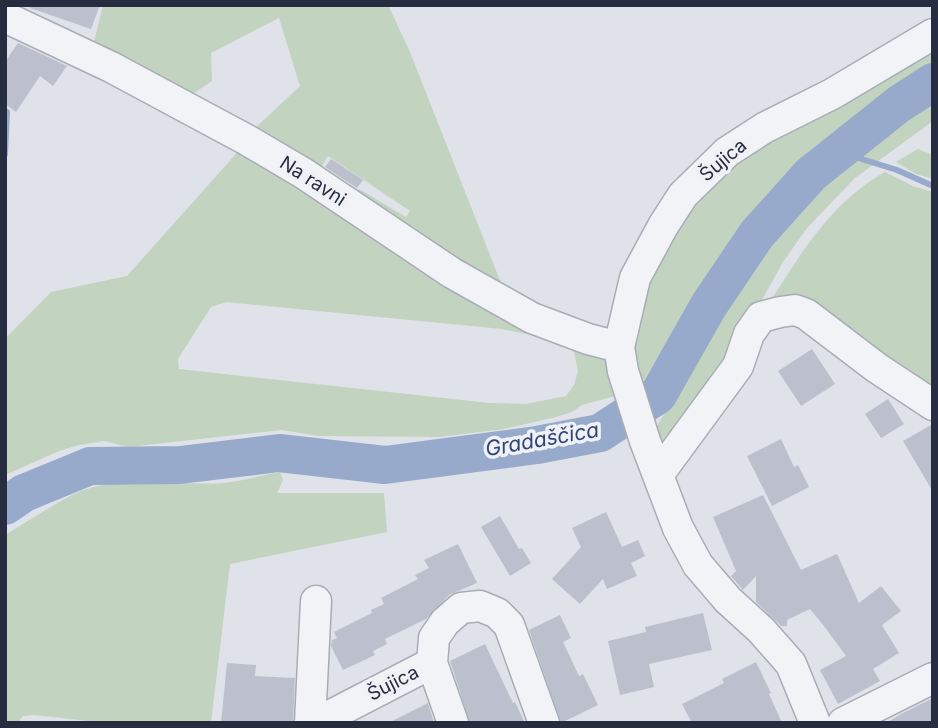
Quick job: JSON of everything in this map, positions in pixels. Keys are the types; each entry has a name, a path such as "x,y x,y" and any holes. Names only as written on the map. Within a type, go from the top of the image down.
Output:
{"street":[{"name":"Na ravni","path":"5,17 111,67 247,140 303,173 452,273 532,318 588,339 621,359"},
{"name":"Šujica","path":"621,359 635,278 683,195 727,152 764,128 855,81 933,34"},
{"path":"658,475 738,366 749,334 761,317 779,312 794,310 806,314 877,369 933,405"},
{"path":"621,359 645,441 678,528 698,565 791,664 815,723"},
{"path":"310,723 316,601"},
{"name":"Šujica","path":"453,723 432,663 434,638 444,622 461,608 480,606 497,613 509,625 544,723"},
{"name":"Šujica","path":"316,723 432,663"},
{"path":"843,723 933,678"}],"green space":[{"path":"103,5 388,5 410,52 499,278 511,300 352,199 359,189 406,217 410,211 328,156 315,177 248,135 300,86 279,18 211,53 212,81 185,99 92,50"},
{"path":"933,43 933,66 838,129 777,189 711,269 639,388 630,334 637,301 672,227 718,172"},
{"path":"933,95 933,121 855,178 807,228 783,262 715,384 661,457 652,435 751,262 813,184 846,167 877,143 895,123"},
{"path":"243,146 607,358 615,396 582,405 572,412 556,417 504,429 439,437 319,436 282,430 128,447 104,441 59,451 5,475 5,339 51,292 127,276","holes":["226,302 502,329 565,342 574,352 578,371 574,385 566,396 526,404 489,403 179,369 178,359 211,307"]},
{"path":"918,149 933,155 933,179 916,174 896,162"},
{"path":"885,172 913,186 933,192 933,402 770,302 806,246 834,213 866,184"},
{"path":"280,472 283,480 277,493 384,493 387,532 230,564 211,723 107,723 34,715 23,716 18,723 5,723 5,535 65,499 101,485 136,482 222,483"}],"building":[{"path":"30,5 100,5 91,29 30,8"},
{"path":"18,43 67,66 53,86 40,76 16,112 5,104 5,62"},
{"path":"331,159 363,180 357,188 325,167"},
{"path":"812,349 835,384 801,406 778,371"},
{"path":"888,399 904,424 881,438 865,414"},
{"path":"933,424 933,492 903,441"},
{"path":"781,439 794,467 798,465 809,487 772,506 747,456"},
{"path":"763,495 801,570 837,554 859,603 881,586 901,611 882,625 899,653 873,669 880,681 838,704 820,670 846,656 810,609 787,620 787,626 781,626 756,602 756,576 743,590 731,576 736,571 713,517"},
{"path":"606,512 622,547 638,540 645,556 631,563 637,576 607,589 603,579 580,604 552,579 581,547 572,528"},
{"path":"500,516 519,549 522,548 531,563 510,576 481,527"},
{"path":"458,544 477,583 449,595 426,619 385,639 387,644 373,651 375,655 343,670 331,646 332,640 337,638 334,632 372,613 371,610 384,604 381,598 418,579 415,575 429,568 424,560"},
{"path":"703,613 712,650 649,664 654,687 620,695 608,641 646,632 645,627"},
{"path":"560,615 571,638 563,642 579,676 583,674 598,705 561,723 529,630"},
{"path":"485,644 525,723 470,723 450,661"},
{"path":"756,662 782,723 692,723 682,704 724,683 722,679"},
{"path":"227,663 256,665 255,676 295,678 293,723 221,723"},
{"path":"933,698 933,723 886,723 901,714"},
{"path":"428,703 434,723 388,723"}],"waterway":[{"name":"Gradaščica","path":"5,506 24,493 90,466 180,465 279,453 385,465 537,445 600,433 658,395 709,305 757,234 811,174 899,104 933,82"},
{"path":"5,111 5,154"},
{"path":"839,152 897,170 933,186"}]}
